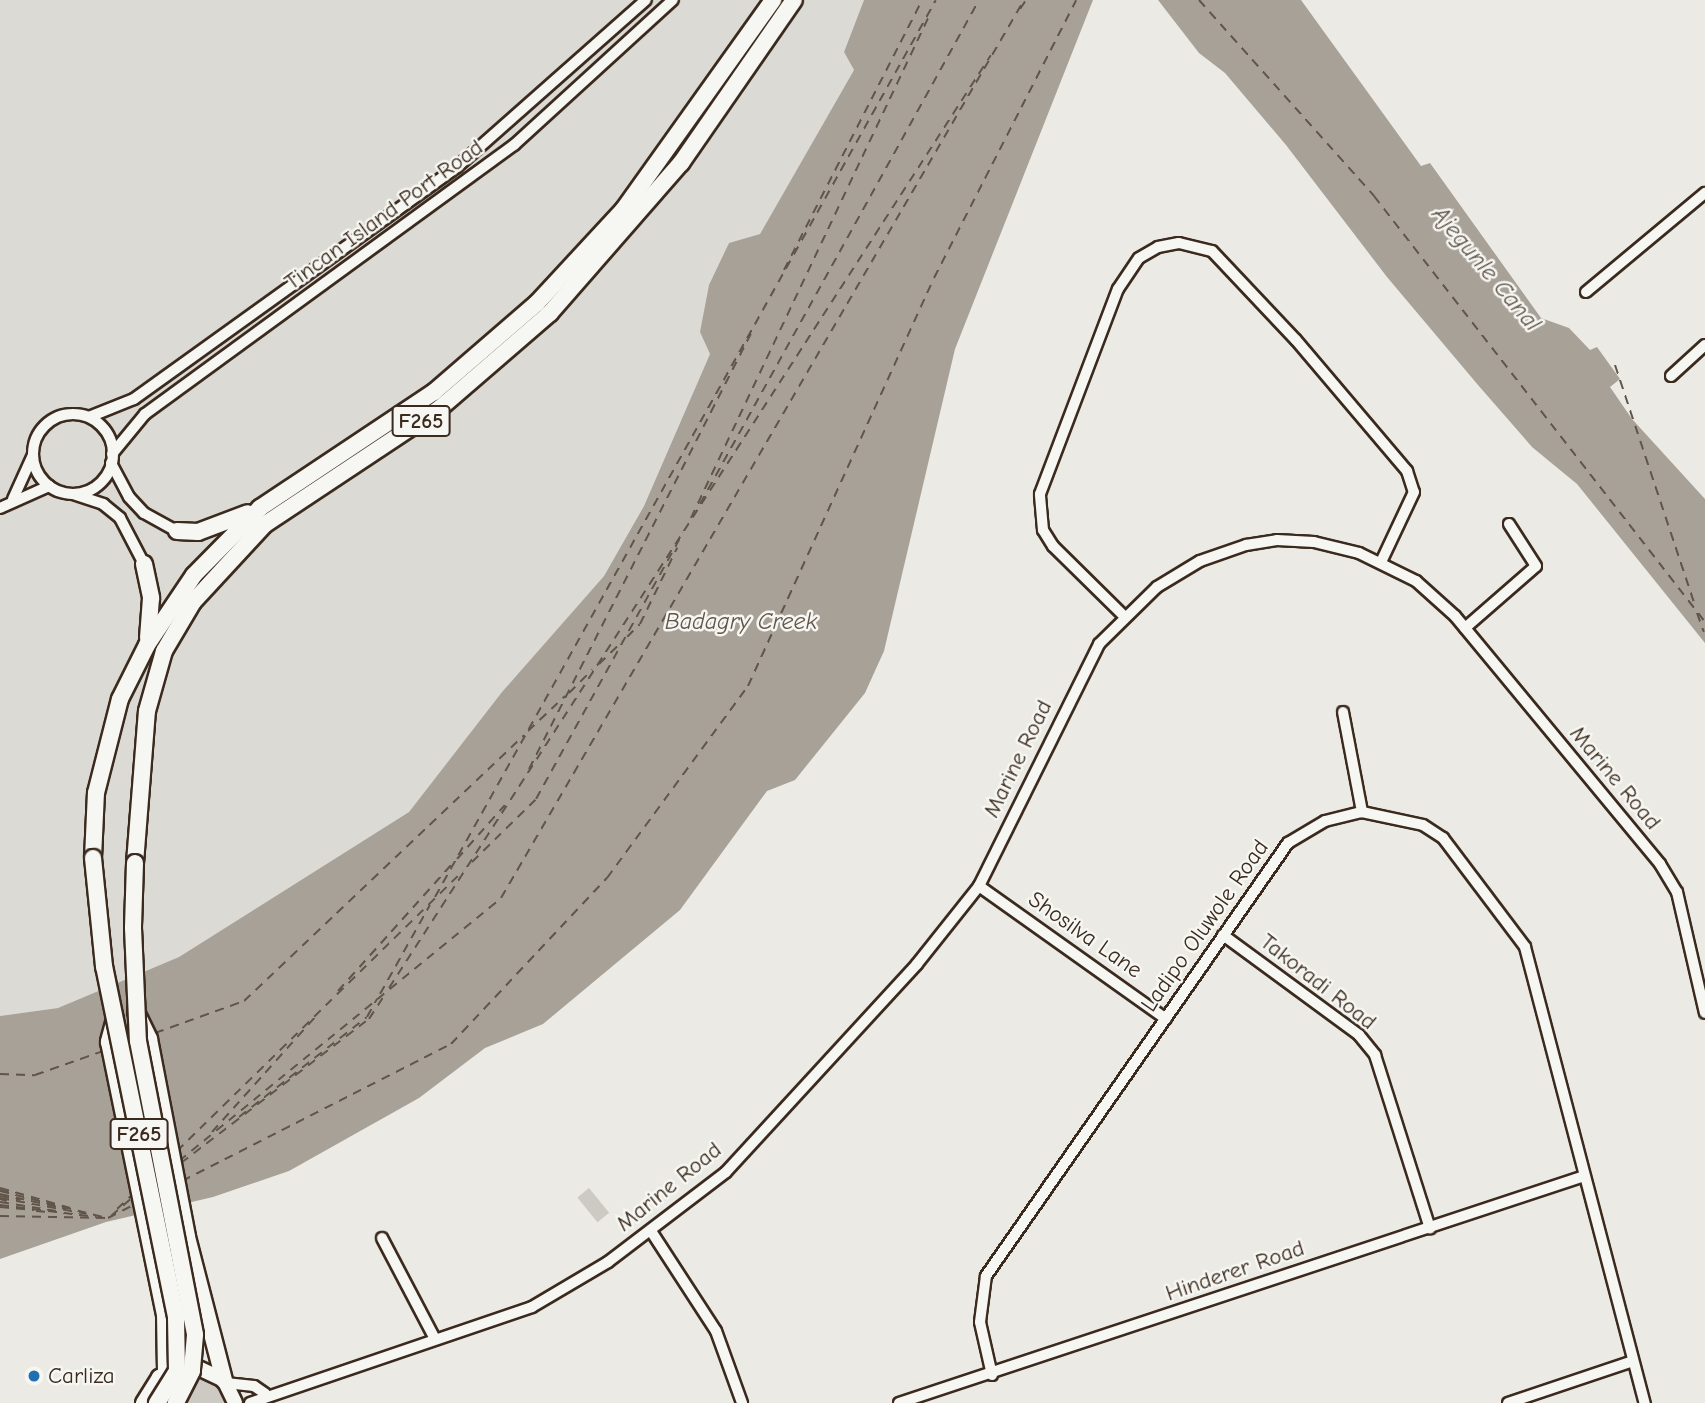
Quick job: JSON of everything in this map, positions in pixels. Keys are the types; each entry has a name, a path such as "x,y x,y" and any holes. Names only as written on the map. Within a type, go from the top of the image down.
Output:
{"highway":[{"name":"F265","path":"144,1402 177,1371 179,1344 96,919 93,858 96,793 111,722 147,645 194,575 260,508 434,392 537,303 624,209 773,0"},
{"name":"F265","path":"176,1403 192,1371 195,1335 152,1123 136,1012 135,863 147,711 164,651 193,602 264,525 440,408 550,313 681,163 794,0"},
{"path":"177,531 216,527 260,508"},
{"path":"144,564 150,598 147,645"},
{"path":"136,1012 149,1039 187,1237 225,1382"},
{"path":"115,1019 109,1042 169,1335 166,1371"}],"main road":[{"path":"144,1402 166,1371 192,1365 225,1382 235,1403"}],"street":[{"name":"Tincan Island Port Road","path":"89,417 134,399 457,167 646,0"},
{"name":"Tincan Island Port Road","path":"112,458 145,414 514,145 673,0"},
{"path":"1586,292 1705,193"},
{"path":"1125,617 1053,546 1042,530 1040,494 1128,269 1157,247 1179,243 1212,251 1296,340 1413,481 1414,492 1381,562"},
{"path":"1671,376 1705,345"},
{"path":"13,499 33,455 37,435 51,421 69,414 89,417 106,432 112,458 129,497 144,513 177,531"},
{"path":"33,455 36,469 49,486 103,504 120,518 144,564"},
{"path":"70,493 93,488 112,458"},
{"path":"0,508 13,499 49,486"},
{"path":"1465,628 1536,566 1509,524"},
{"name":"Marine Road","path":"250,1403 266,1394 532,1307 651,1231 726,1172 917,964 979,886 1099,644 1125,617 1178,573 1246,545 1277,540 1314,542 1381,562 1416,581 1465,628 1660,864 1677,892 1705,1013"},
{"path":"1343,712 1362,812"},
{"name":"Ladipo Oluwole Road","path":"992,1375 980,1322 986,1276 1288,844 1325,821 1362,812 1423,825 1443,838 1517,931 1530,963 1645,1403"},
{"name":"Shosilva Lane","path":"979,886 1166,1019"},
{"name":"Takoradi Road","path":"1223,935 1359,1035 1374,1055 1430,1228"},
{"name":"Hinderer Road","path":"899,1403 992,1375 1584,1176"},
{"path":"651,1231 716,1331 741,1403"},
{"path":"382,1238 435,1339"},
{"path":"1508,1403 1633,1361"},
{"path":"225,1382 254,1386 266,1394"}],"shaded area":[{"path":"0,0 864,0 844,52 854,70 760,234 729,243 700,332 710,354 644,506 604,576 502,692 409,812 179,957 58,1008 0,1016"},
{"path":"589,1188 609,1213 597,1222 577,1197"},
{"path":"202,1374 222,1388 229,1403 149,1403"}],"water":[{"name":"Badagry Creek","path":"864,0 1093,0 955,349 884,651 865,693 795,780 767,791 680,910 543,1024 485,1048 419,1098 289,1171 213,1197 106,1222 0,1259 0,1016 58,1008 179,957 409,812 502,692 604,576 644,506 710,354 700,332 709,285 729,243 760,234 854,70 844,52"},
{"name":"Ajegunle Canal","path":"1158,0 1301,0 1421,166 1430,163 1541,318 1569,328 1590,350 1597,347 1620,379 1610,387 1632,419 1705,499 1705,643 1577,484 1532,447 1478,385 1387,277 1286,145 1225,73 1199,53"}],"ferry route":[{"path":"784,270 922,0"},
{"path":"435,897 936,0"},
{"path":"700,504 979,0"},
{"path":"179,1161 501,898 1024,0"},
{"path":"1020,9 1026,0"},
{"path":"182,1181 451,1044 607,878 748,686 934,278 1076,0"},
{"path":"1199,0 1374,196 1705,622"},
{"path":"691,518 930,14"},
{"path":"389,988 991,55"},
{"path":"529,769 754,328"},
{"path":"1615,365 1696,608"},
{"path":"472,862 536,799 683,533"},
{"path":"627,637 640,624 677,548"},
{"path":"1697,613 1704,632"},
{"path":"599,664 623,641"},
{"path":"569,693 592,670"},
{"path":"528,731 565,696"},
{"path":"155,1033 244,1001 524,735"},
{"path":"457,859 505,805"},
{"path":"338,991 451,865"},
{"path":"177,1151 463,871"},
{"path":"380,994 430,905"},
{"path":"181,1163 369,1019 386,993"},
{"path":"239,1117 367,1017 377,999"},
{"path":"212,1132 316,1016"},
{"path":"0,1074 35,1075 103,1051"},
{"path":"0,1188 70,1208"},
{"path":"0,1190 15,1194"},
{"path":"0,1191 103,1217"},
{"path":"0,1194 66,1209"},
{"path":"117,1209 133,1194"},
{"path":"0,1196 21,1200"},
{"path":"111,1216 133,1197"},
{"path":"0,1198 87,1214"},
{"path":"0,1199 7,1201"},
{"path":"0,1202 56,1211"},
{"path":"0,1216 108,1218 136,1204"},
{"path":"0,1205 96,1217"},
{"path":"0,1207 34,1210"},
{"path":"36,1211 48,1212"}],"place":[{"name":"Carliza","path":"34,1376"}]}
